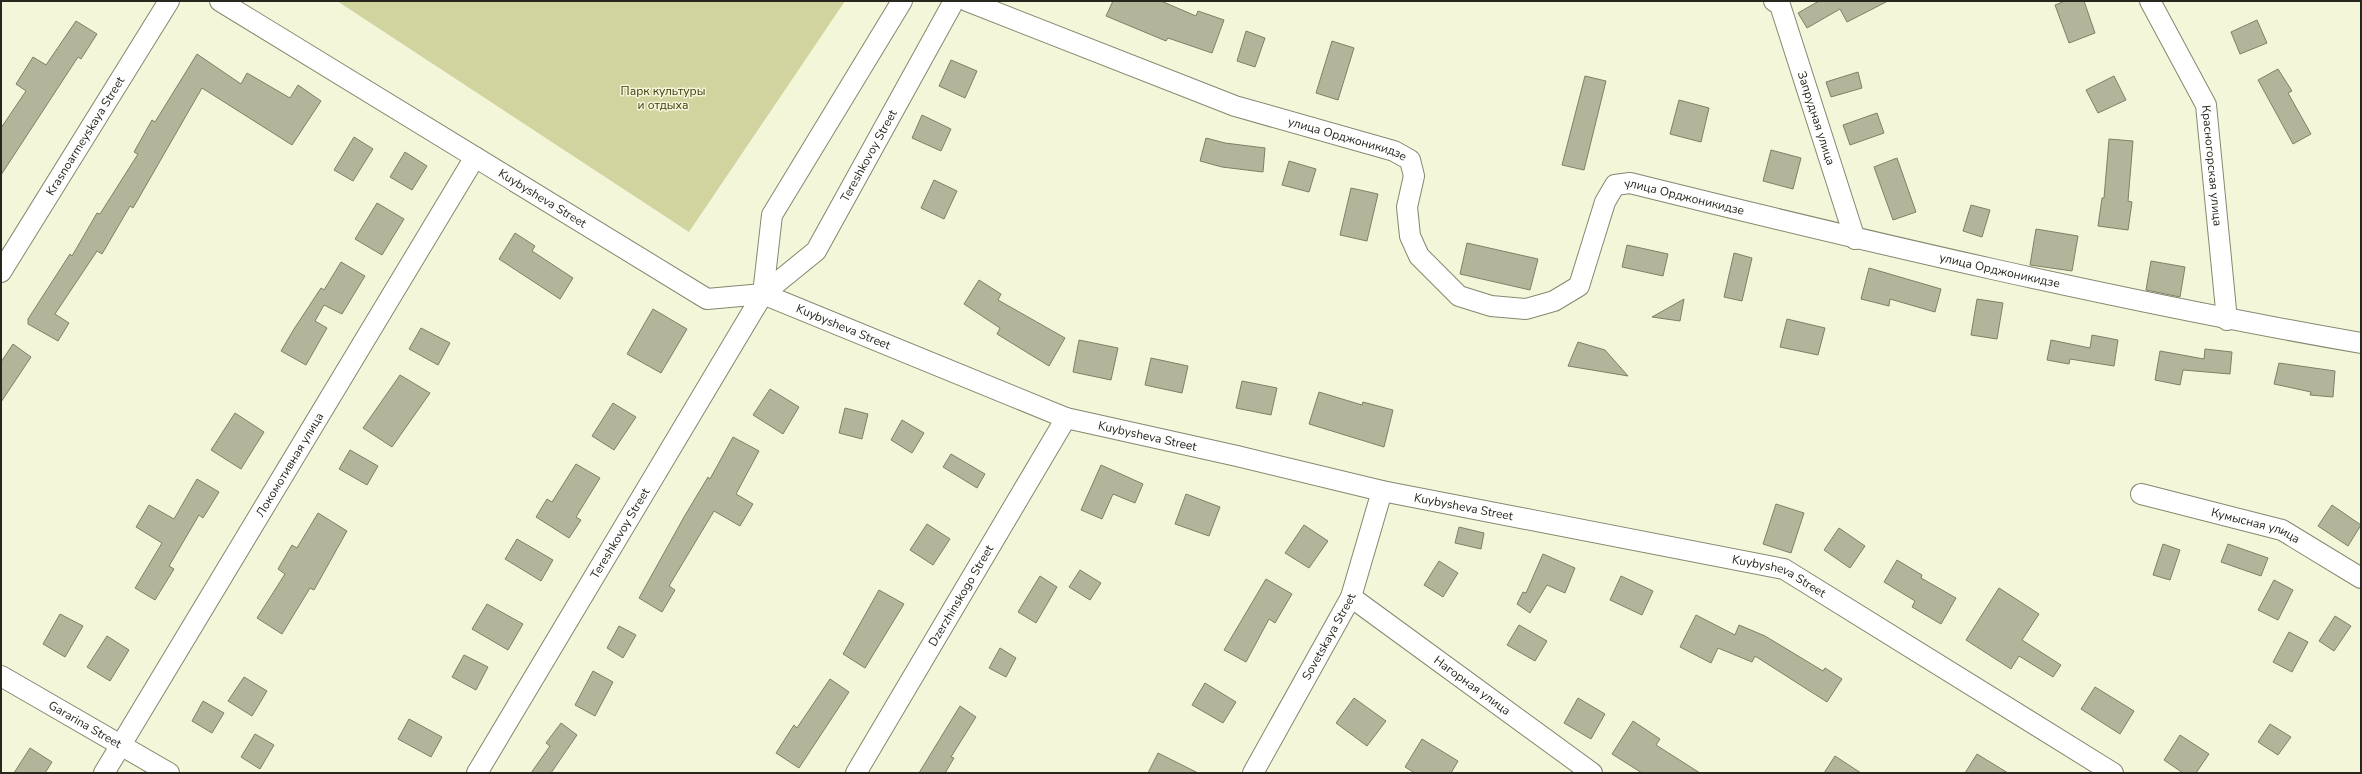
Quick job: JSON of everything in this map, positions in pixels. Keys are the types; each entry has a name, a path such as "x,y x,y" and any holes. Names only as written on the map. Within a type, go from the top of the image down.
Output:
{"street":[{"name":"Krasnoarmeyskaya Street","path":"1,272 169,1"},
{"name":"Kuybysheva Street","path":"220,1 707,299 763,294 1066,418 1238,456 1382,491 1784,569 2113,773"},
{"name":"Tereshkovoy Street","path":"763,294 772,215 902,1"},
{"name":"Tereshkovoy Street","path":"477,773 763,294 816,251 954,1"},
{"name":"улица Орджоникидзе","path":"967,1 1235,106 1394,151 1410,160 1414,176 1407,207 1410,236 1419,256 1459,296 1491,306 1526,308 1554,301 1579,286 1605,202 1615,185 1630,183 1855,239 2227,320 2361,343"},
{"name":"Красногорская улица","path":"2150,1 2206,106 2227,320"},
{"name":"Запрудная улица","path":"1781,2 1855,239"},
{"name":"Локомотивная улица","path":"104,773 475,157"},
{"name":"Dzerzhinskogo Street","path":"856,773 1066,418"},
{"name":"Sovetskaya Street","path":"1254,773 1351,597 1382,491"},
{"name":"Кумысная улица","path":"2141,494 2282,530 2361,578"},
{"name":"Нагорная улица","path":"1351,597 1592,773"},
{"name":"Gararina Street","path":"1,676 169,773"}],"green space":[{"name":"Парк культуры и отдыха","path":"337,1 845,1 689,232"}],"building":[{"path":"1113,1 1161,1 1196,16 1198,11 1224,20 1212,53 1168,38 1166,41 1106,16"},
{"path":"1819,1 1888,1 1847,22 1840,9 1807,28 1798,13"},
{"path":"2065,1 2084,1 2095,33 2069,43 2055,5"},
{"path":"2257,20 2267,43 2240,54 2231,32"},
{"path":"76,21 97,34 81,59 78,57 1,175 1,128 26,91 16,84 33,57 46,65"},
{"path":"1246,31 1265,38 1255,67 1237,61"},
{"path":"1332,41 1354,48 1338,100 1316,93"},
{"path":"197,54 241,84 247,73 290,98 298,85 321,101 292,145 202,88 133,208 130,206 102,254 97,251 55,314 69,323 58,341 28,324 28,319 70,254 72,256 97,213 100,214 138,154 134,152 152,120 155,122"},
{"path":"951,60 977,71 965,98 939,86"},
{"path":"2278,69 2292,91 2288,93 2311,134 2293,144 2258,80"},
{"path":"1858,72 1862,88 1831,97 1826,82"},
{"path":"1585,76 1606,81 1584,170 1562,165"},
{"path":"2114,76 2126,100 2098,113 2086,90"},
{"path":"1679,100 1709,108 1701,142 1670,134"},
{"path":"1877,113 1884,133 1850,145 1843,125"},
{"path":"922,115 951,129 941,151 912,138"},
{"path":"354,137 373,149 353,181 334,170"},
{"path":"1206,138 1225,143 1265,148 1263,172 1222,167 1200,161"},
{"path":"2109,139 2133,141 2128,201 2132,202 2128,230 2098,226 2102,198 2104,198"},
{"path":"1771,150 1801,158 1793,189 1763,181"},
{"path":"405,152 427,166 412,190 390,177"},
{"path":"1897,158 1916,212 1893,220 1874,167"},
{"path":"1289,161 1316,169 1309,192 1282,185"},
{"path":"934,180 957,191 944,219 921,208"},
{"path":"1351,188 1378,194 1367,241 1340,235"},
{"path":"377,203 404,219 382,255 355,239"},
{"path":"1971,205 1990,210 1982,237 1963,231"},
{"path":"2036,229 2078,236 2072,271 2030,265"},
{"path":"515,233 535,246 532,251 573,278 560,299 499,259"},
{"path":"1467,243 1538,259 1530,290 1460,274"},
{"path":"1627,245 1668,254 1663,276 1622,267"},
{"path":"1734,253 1752,258 1742,301 1724,297"},
{"path":"2151,261 2185,267 2180,297 2146,290"},
{"path":"341,262 365,276 342,314 324,305 315,321 327,328 306,365 281,351 321,288 324,290"},
{"path":"1869,268 1941,289 1935,312 1890,299 1889,306 1861,299"},
{"path":"979,280 1001,294 998,300 1065,338 1049,366 997,334 1000,328 964,304"},
{"path":"1684,299 1680,321 1652,317"},
{"path":"1977,299 2003,303 1997,339 1971,335"},
{"path":"653,309 687,329 661,373 627,354"},
{"path":"1787,319 1825,328 1818,355 1780,347"},
{"path":"421,328 450,343 438,365 409,349"},
{"path":"2092,335 2118,340 2114,366 2070,359 2069,364 2047,360 2051,340 2090,348"},
{"path":"1079,340 1118,348 1111,380 1073,372"},
{"path":"1578,342 1605,350 1628,376 1568,366"},
{"path":"13,344 31,357 1,402 1,362"},
{"path":"2205,349 2232,352 2230,374 2183,370 2180,385 2155,380 2160,351 2204,359"},
{"path":"1151,358 1188,366 1182,393 1145,385"},
{"path":"2279,363 2335,371 2333,397 2310,395 2311,392 2274,384"},
{"path":"400,375 430,393 392,447 363,428"},
{"path":"1242,381 1277,388 1271,415 1236,408"},
{"path":"770,389 799,407 783,434 753,415"},
{"path":"1319,392 1362,405 1363,402 1393,410 1384,447 1309,424"},
{"path":"613,403 636,417 614,450 592,436"},
{"path":"845,408 868,414 862,439 839,433"},
{"path":"235,413 264,432 241,469 211,450"},
{"path":"902,420 924,433 912,453 891,440"},
{"path":"733,437 759,451 736,494 753,504 740,526 714,511 669,586 675,590 662,612 639,598 684,517 708,477 710,479"},
{"path":"350,450 378,466 367,485 339,469"},
{"path":"951,454 985,474 977,488 943,467"},
{"path":"576,464 600,478 576,517 581,520 569,538 536,517 547,499 552,502"},
{"path":"1101,465 1143,484 1135,503 1113,494 1102,519 1081,510"},
{"path":"197,479 219,492 203,518 199,515 169,566 174,569 155,600 135,588 162,543 136,527 149,505 174,519"},
{"path":"1186,494 1220,507 1209,536 1175,524"},
{"path":"1776,504 1804,513 1791,553 1763,544"},
{"path":"2332,505 2361,525 2348,546 2318,526"},
{"path":"318,513 347,531 314,590 310,588 282,634 257,618 285,574 278,569 292,545 297,548"},
{"path":"927,524 950,539 933,565 910,550"},
{"path":"1304,525 1328,541 1309,568 1285,553"},
{"path":"1459,527 1484,533 1481,549 1455,543"},
{"path":"1839,528 1865,546 1850,568 1824,550"},
{"path":"517,539 553,560 541,581 505,559"},
{"path":"2163,544 2180,550 2170,580 2153,575"},
{"path":"2228,544 2268,558 2261,576 2221,562"},
{"path":"1543,554 1575,568 1565,593 1547,585 1530,613 1517,604 1523,592 1526,593"},
{"path":"1897,560 1922,575 1921,578 1956,598 1941,624 1912,607 1915,601 1884,582"},
{"path":"1439,561 1458,573 1443,597 1424,585"},
{"path":"1080,570 1101,583 1090,600 1069,587"},
{"path":"1040,576 1057,587 1036,623 1018,612"},
{"path":"1621,576 1653,591 1642,615 1610,600"},
{"path":"1266,579 1292,594 1275,623 1269,619 1246,662 1224,650"},
{"path":"2274,580 2293,590 2278,620 2258,610"},
{"path":"1999,588 2039,614 2022,640 2061,665 2053,677 2019,656 2011,669 1966,640"},
{"path":"879,590 904,604 865,668 843,654"},
{"path":"487,604 523,624 508,650 472,629"},
{"path":"60,614 83,626 65,657 43,644"},
{"path":"1696,615 1735,635 1739,625 1765,636 1823,671 1825,668 1842,679 1827,702 1755,656 1752,662 1718,648 1711,663 1680,647"},
{"path":"2335,616 2351,626 2334,651 2319,641"},
{"path":"1519,625 1547,641 1535,661 1507,645"},
{"path":"619,626 636,635 623,658 607,648"},
{"path":"2289,632 2308,642 2292,672 2273,662"},
{"path":"107,636 129,650 110,681 87,667"},
{"path":"1000,648 1016,658 1006,677 989,668"},
{"path":"464,655 488,667 476,690 452,677"},
{"path":"593,671 613,682 595,716 575,705"},
{"path":"244,677 267,691 252,716 228,701"},
{"path":"830,679 849,692 799,768 776,753 794,725 797,728"},
{"path":"1205,683 1236,702 1223,723 1192,705"},
{"path":"2095,687 2134,711 2120,734 2081,709"},
{"path":"1354,698 1386,721 1367,746 1336,723"},
{"path":"1578,698 1605,714 1591,739 1564,723"},
{"path":"203,701 224,713 212,733 192,721"},
{"path":"960,706 976,717 951,757 954,758 945,773 919,773"},
{"path":"409,719 442,737 431,757 398,739"},
{"path":"1633,721 1660,739 1656,745 1700,773 1642,773 1612,754"},
{"path":"561,723 577,735 551,773 531,773 550,746 546,743"},
{"path":"2270,724 2291,737 2278,755 2258,742"},
{"path":"255,734 274,745 260,769 241,757"},
{"path":"2180,735 2209,754 2196,773 2183,773 2164,760"},
{"path":"1422,739 1458,761 1451,773 1415,773 1405,767"},
{"path":"30,748 52,762 45,773 14,773"},
{"path":"1158,753 1198,773 1148,773"},
{"path":"1977,754 2008,773 1965,773"},
{"path":"1835,756 1861,773 1824,773"}]}
